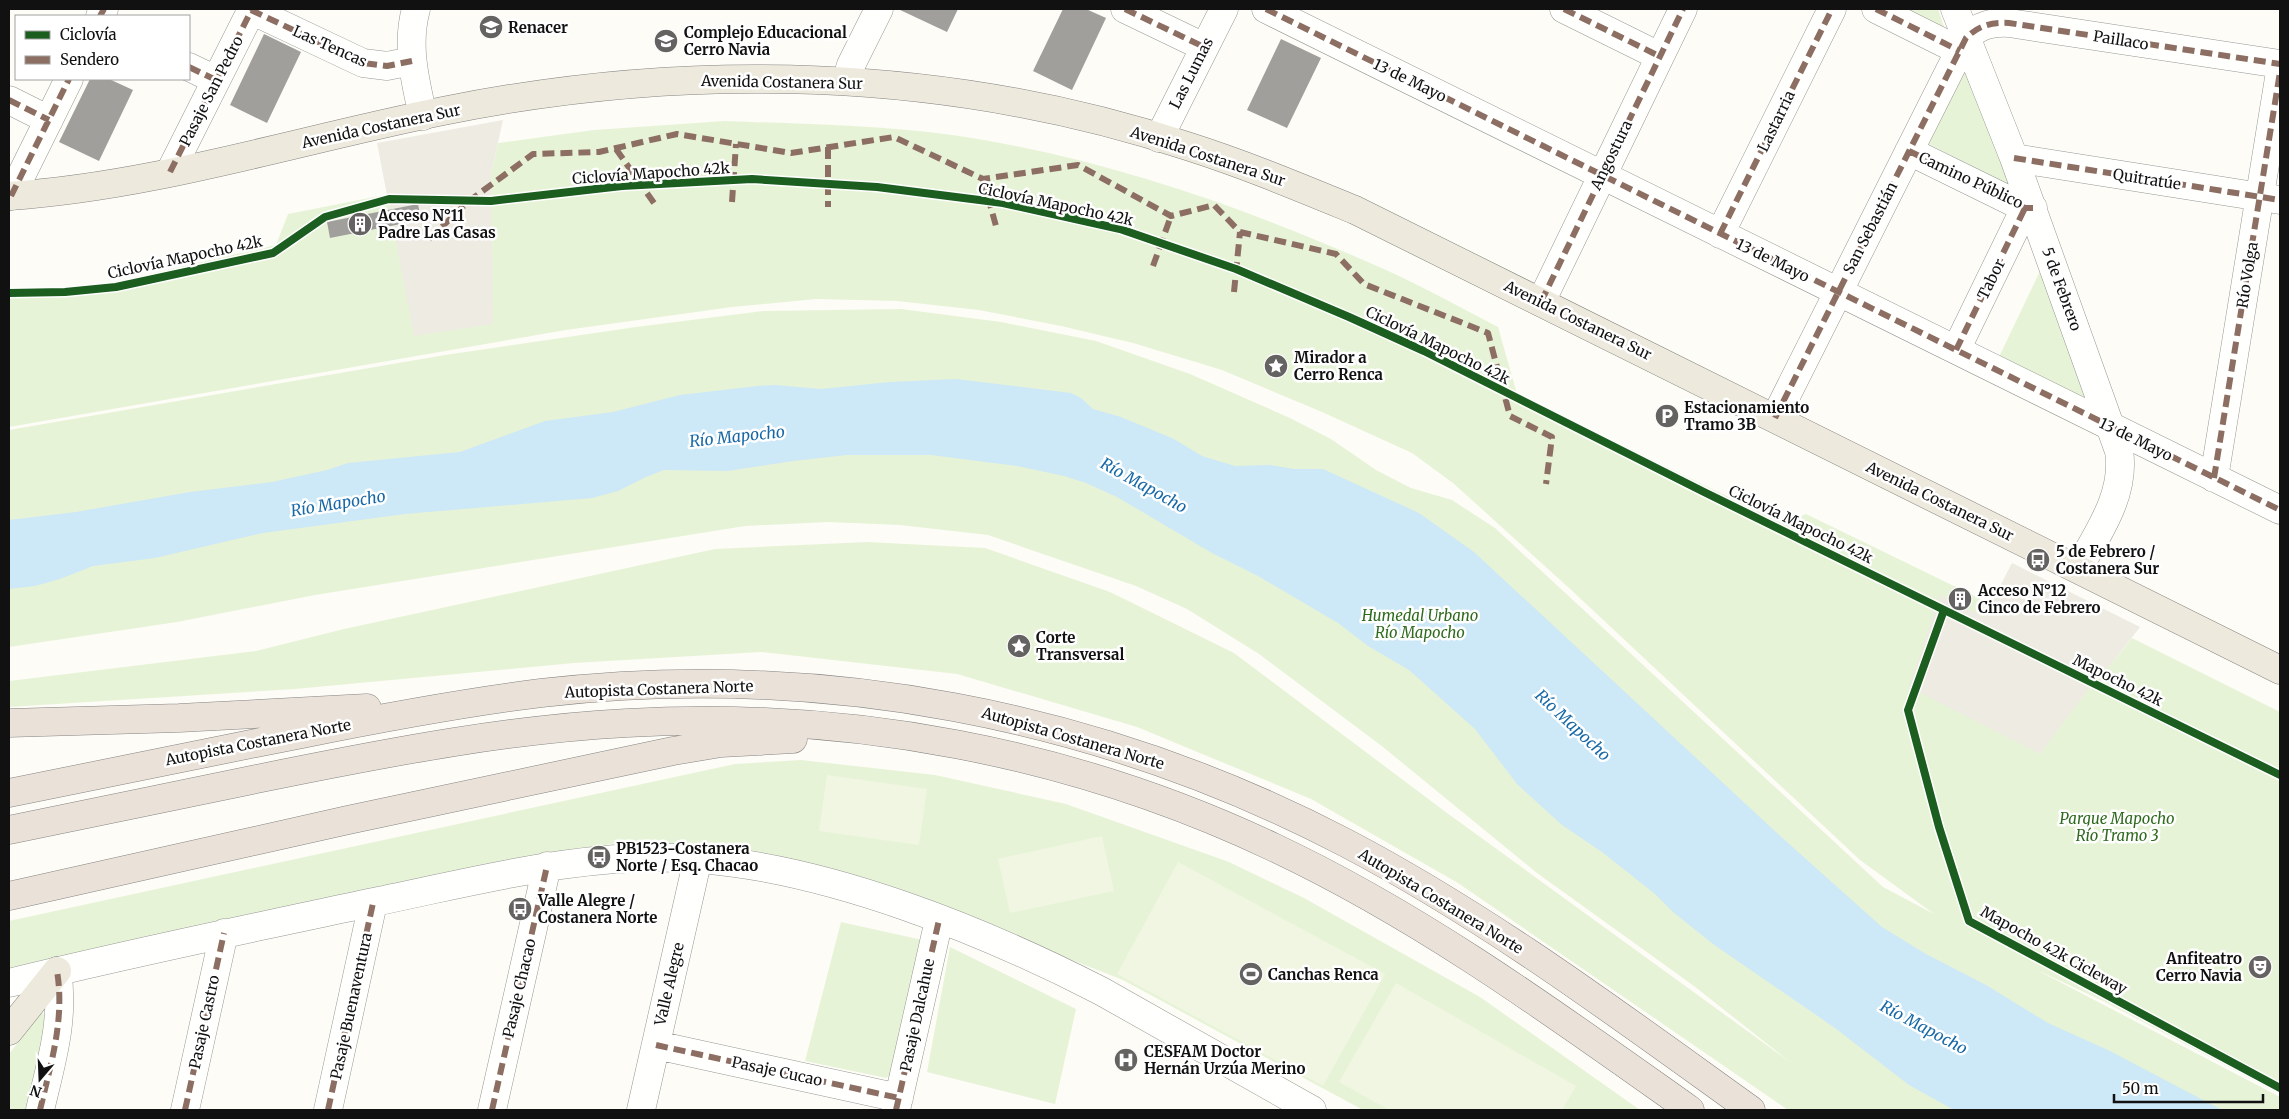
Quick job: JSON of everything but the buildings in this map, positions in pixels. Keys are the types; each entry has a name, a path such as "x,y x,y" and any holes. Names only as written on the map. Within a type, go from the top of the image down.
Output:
{"highway":[{"name":"Autopista Costanera Norte","path":"9,793 180,757 453,706 543,693 639,686 703,684 808,687 869,693 943,704 1044,727 1136,754 1259,801 1346,843 1401,874 1589,994 1751,1110"},
{"path":"9,723 179,718 328,709 453,706"},
{"path":"9,830 359,759 437,745 560,728 651,722 745,721 806,724 896,734 970,746 1086,775 1198,815 1276,848 1386,907 1474,960 1690,1110"},
{"path":"9,896 358,818 672,751 752,741 896,734"}],"main road":[{"name":"Avenida Costanera Sur","path":"10,196 100,186 534,94 601,86 688,80 846,81 970,95 1055,111 1159,138 1242,164 1354,210 2280,670"},
{"path":"9,1031 57,971"}],"street":[{"name":"Las Tencas","path":"252,9 363,64 387,66 412,61"},
{"name":"Pasaje San Pedro","path":"170,172 252,9"},
{"path":"416,9 411,39 412,61 424,116"},
{"path":"846,81 851,65 879,9"},
{"path":"1125,9 1204,47"},
{"name":"Las Lumas","path":"1159,138 1224,9"},
{"name":"13 de Mayo","path":"1266,9 2280,510"},
{"path":"1564,9 1659,56"},
{"name":"Angostura","path":"1541,302 1682,9"},
{"name":"Lastarria","path":"1720,234 1832,9"},
{"path":"1876,9 1963,44"},
{"name":"5 de Febrero","path":"1956,9 1963,44 2014,158 2029,208 2120,451 2122,468 2120,482 2113,503 2078,569"},
{"name":"Paillaco","path":"1963,44 1986,24 2009,23 2280,64"},
{"name":"San Sebastián","path":"1775,418 1963,44"},
{"path":"190,67 216,80"},
{"name":"Río Volga","path":"2214,478 2270,198 2280,72"},
{"path":"10,196 69,80"},
{"path":"9,100 49,120"},
{"name":"Camino Público","path":"1909,151 2029,208"},
{"name":"Quitratúe","path":"2014,158 2270,198"},
{"name":"Tabor","path":"1956,350 2029,208"},
{"path":"9,983 224,934 547,866 606,859 698,858 756,866 805,876 873,897 1015,950 1066,973 1312,1110"},
{"name":"Valle Alegre","path":"641,1110 698,858"},
{"name":"Pasaje Chacao","path":"492,1110 547,866"},
{"name":"Pasaje Buenaventura","path":"328,1110 373,903"},
{"name":"Pasaje Dalcahue","path":"898,1104 938,920"},
{"name":"Pasaje Castro","path":"185,1110 224,934"},
{"path":"40,1110 60,1025 60,990 57,971"},
{"name":"Pasaje Cucao","path":"656,1045 898,1104"}],"green space":[{"path":"1893,9 1938,9 1946,33"},
{"path":"1968,61 2013,187 1927,143"},
{"path":"725,121 895,129 952,135 1008,145 1119,171 1174,188 1281,226 1334,247 1428,290 1498,327 1517,394 1782,523 1806,514 2112,663 2132,638 2280,712 2280,1094 2105,1002 2035,969 2280,1097 2280,1110 1788,1110 1458,883 1311,799 1137,727 957,674 761,652 574,663 295,689 9,707 9,681 256,651 344,629 715,549 867,542 985,548 1110,592 1234,653 1447,813 1790,1062 1694,986 1537,873 1383,747 1259,654 1187,609 1136,586 988,535 900,525 828,522 745,526 315,595 177,622 9,647 9,430 445,355 636,327 763,311 901,309 1001,322 1096,341 1190,374 1290,418 1331,439 1376,470 1411,488 1452,500 1495,528 1883,887 1934,914 1860,860 1568,587 1453,483 1412,453 1322,412 1222,370 1133,343 1061,326 979,310 897,301 816,299 732,307 566,330 9,427 9,289 53,288 114,282 276,245 288,214 491,174 498,143 594,130"},
{"path":"2041,269 2092,405 1998,359"},
{"path":"801,760 935,775 1066,804 1229,862 1304,898 1480,997 1640,1110 1363,1110 1123,980 1006,934 765,859 616,843 433,879 9,974 9,921 735,764"},
{"path":"827,775 927,789 919,845 819,831"},
{"path":"1102,836 1114,891 1010,913 998,859"},
{"name":"Canchas Renca","path":"1178,862 1385,974 1323,1086 1117,974"},
{"path":"841,922 927,941 898,1070 886,1078 805,1061"},
{"path":"950,947 1076,1009 1055,1104 927,1072"},
{"path":"1396,983 1576,1086 1562,1110 1389,1110 1339,1082"},
{"path":"42,1012 52,1029 32,1110 9,1110 9,1054"}],"shaded area":[{"path":"503,120 491,174 493,324 414,336 377,143"},
{"path":"2012,563 2140,627 2112,663 2093,683 2040,754 1909,687 1940,595 1984,617"}],"water":[{"name":"Río Mapocho","path":"956,379 1071,393 1081,398 1093,409 1121,417 1174,439 1202,456 1235,466 1270,465 1294,469 1323,469 1419,513 1474,552 1777,833 1882,927 1926,954 1986,985 2048,1023 2110,1051 2222,1110 1954,1110 1909,1085 1835,1028 1713,944 1602,852 1562,825 1517,784 1475,729 1409,670 1368,646 1338,623 1258,576 1212,553 1117,497 1086,483 1064,476 1017,466 931,455 847,455 727,471 664,470 618,491 592,498 405,514 263,533 155,558 93,566 60,579 35,586 9,589 9,520 76,512 190,492 272,482 327,470 348,463 460,452 545,421 613,412 680,395 757,386 775,385 821,389 890,382"}],"marked path":[{"path":"101,15 104,9"},
{"path":"170,172 252,9"},
{"path":"1125,9 1204,47"},
{"path":"1266,9 2280,510"},
{"path":"1564,9 1659,56"},
{"path":"1541,302 1683,9"},
{"path":"1720,234 1832,9"},
{"path":"1876,9 1960,51"},
{"path":"251,10 363,63 387,66 412,61"},
{"path":"1775,418 1966,38 1976,30 1991,24 2009,23 2280,64"},
{"path":"190,67 216,80"},
{"path":"2214,478 2280,72"},
{"path":"11,196 69,80"},
{"path":"9,100 49,120"},
{"path":"429,239 469,201 533,154 599,152 677,134 791,153 894,137 983,179 1078,165 1171,216 1214,205 1240,232 1336,254 1364,284 1488,333 1510,416 1552,437 1546,484"},
{"path":"732,202 736,144"},
{"path":"828,147 828,207"},
{"path":"616,149 654,203"},
{"path":"1909,151 2025,208 2033,208"},
{"path":"2014,158 2280,200"},
{"path":"983,179 996,226"},
{"path":"1956,350 2025,208"},
{"path":"1153,266 1171,216"},
{"path":"1234,292 1240,232"},
{"path":"492,1110 547,866"},
{"path":"328,1110 373,903"},
{"path":"896,1110 939,920"},
{"path":"185,1110 224,933"},
{"path":"40,1110 56,1041 59,1006 57,971"},
{"path":"656,1045 899,1098"}],"cycle path":[{"name":"Ciclovía Mapocho 42k","path":"9,293 65,292 116,287 273,253 325,217 389,199 491,201 622,186 752,179 877,187 1003,203 1120,229 1236,269 1349,317 1424,351 1704,492 2280,775"},
{"name":"Mapocho 42k Cicleway","path":"1944,610 1908,710 1939,827 1969,921 2280,1088"}],"place":[{"name":"Renacer","path":"491,27"},
{"name":"Complejo Educacional Cerro Navia","path":"666,41"},
{"name":"Acceso N°11 Padre Las Casas","path":"360,224"},
{"name":"Mirador a Cerro Renca","path":"1276,366"},
{"name":"Estacionamiento Tramo 3B","path":"1667,416"},
{"name":"5 de Febrero / Costanera Sur","path":"2038,560"},
{"name":"Acceso N°12 Cinco de Febrero","path":"1960,599"},
{"name":"Corte Transversal","path":"1019,646"},
{"name":"PB1523-Costanera Norte / Esq. Chacao","path":"599,857"},
{"name":"Valle Alegre / Costanera Norte","path":"520,909"},
{"name":"Anfiteatro Cerro Navia","path":"2260,967"},
{"name":"Canchas Renca","path":"1251,974"},
{"name":"CESFAM Doctor Hernán Urzúa Merino","path":"1126,1060"}],"park label":[{"name":"Humedal Urbano Río Mapocho","path":"1420,624"},
{"name":"Parque Mapocho Río Tramo 3","path":"2117,826"}]}
